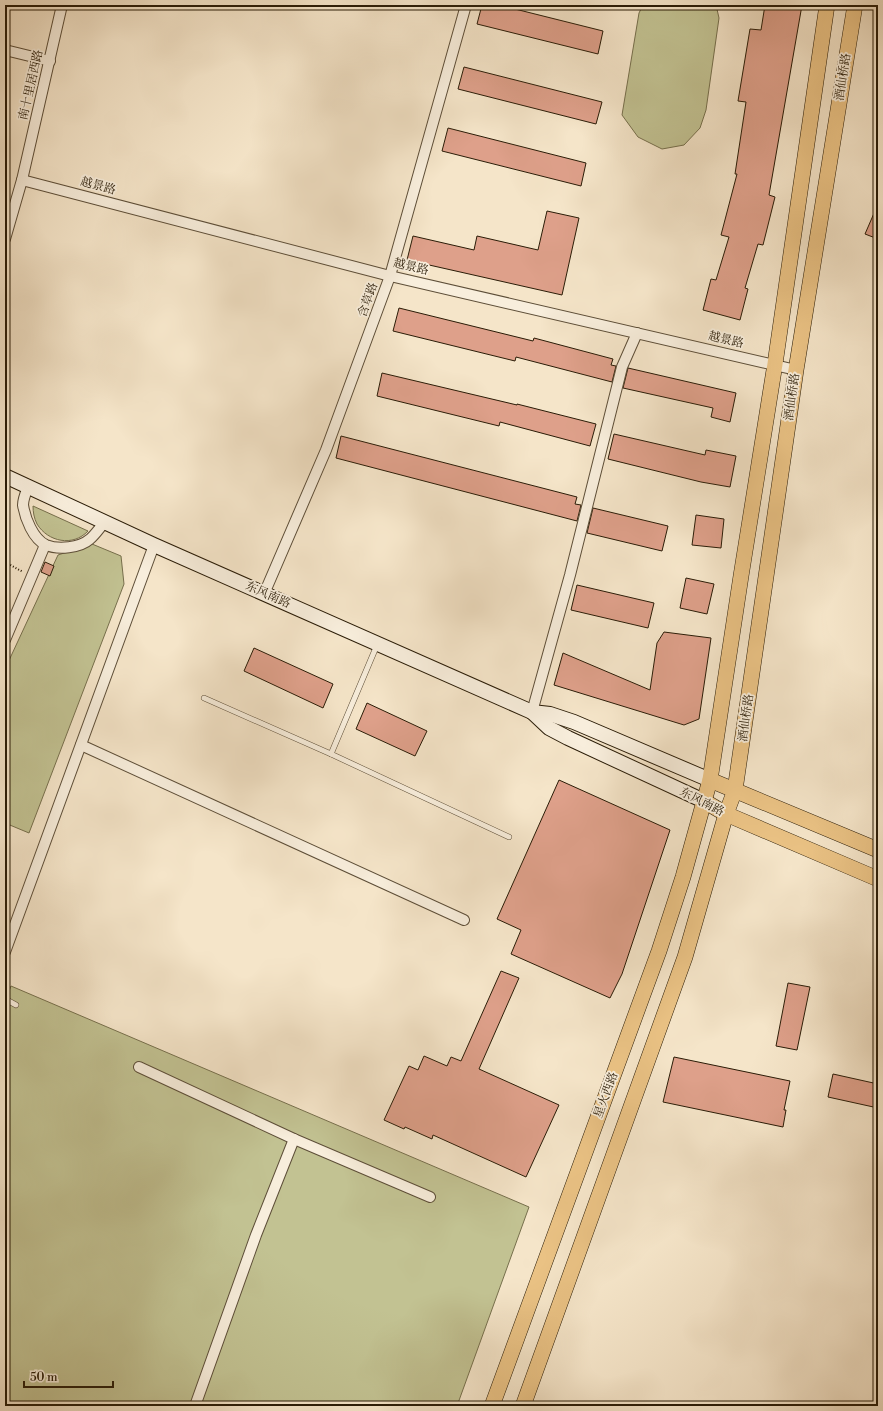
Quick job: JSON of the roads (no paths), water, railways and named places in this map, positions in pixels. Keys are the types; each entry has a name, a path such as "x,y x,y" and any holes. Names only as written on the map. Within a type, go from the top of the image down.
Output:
{"main road":[{"name":"酒仙桥路","path":"710,780 775,364 827,5"},
{"name":"酒仙桥路","path":"735,790 796,370 855,5"},
{"name":"东风南路","path":"710,780 878,850"},
{"name":"星火西路","path":"492,1406 659,951 683,877 710,780"},
{"path":"524,1406 685,957 726,814 735,790"},
{"name":"东风南路","path":"704,802 726,814 878,879"}],"street":[{"name":"南十里居西路","path":"5,239 22,180 62,5"},
{"name":"含草路","path":"264,594 326,450 390,276 466,5"},
{"path":"5,50 50,61"},
{"name":"越景路","path":"22,180 390,276 796,370"},
{"path":"532,712 570,575 622,367 637,333"},
{"name":"东风南路","path":"5,476 154,545 532,712 550,714 574,722 710,780"},
{"path":"28,487 23,503 25,514 35,535 45,545 70,548 78,545 90,539 104,522"},
{"path":"5,640 45,545"},
{"path":"5,952 154,545"},
{"name":"东风南路","path":"532,712 549,728 568,738 704,802"},
{"path":"81,745 464,920"},
{"path":"139,1067 294,1139 430,1198"},
{"path":"195,1406 256,1235 294,1139"}],"lane":[{"path":"331,754 378,644"},
{"path":"204,698 331,754 509,837"},
{"path":"5,999 16,1005"}]}
